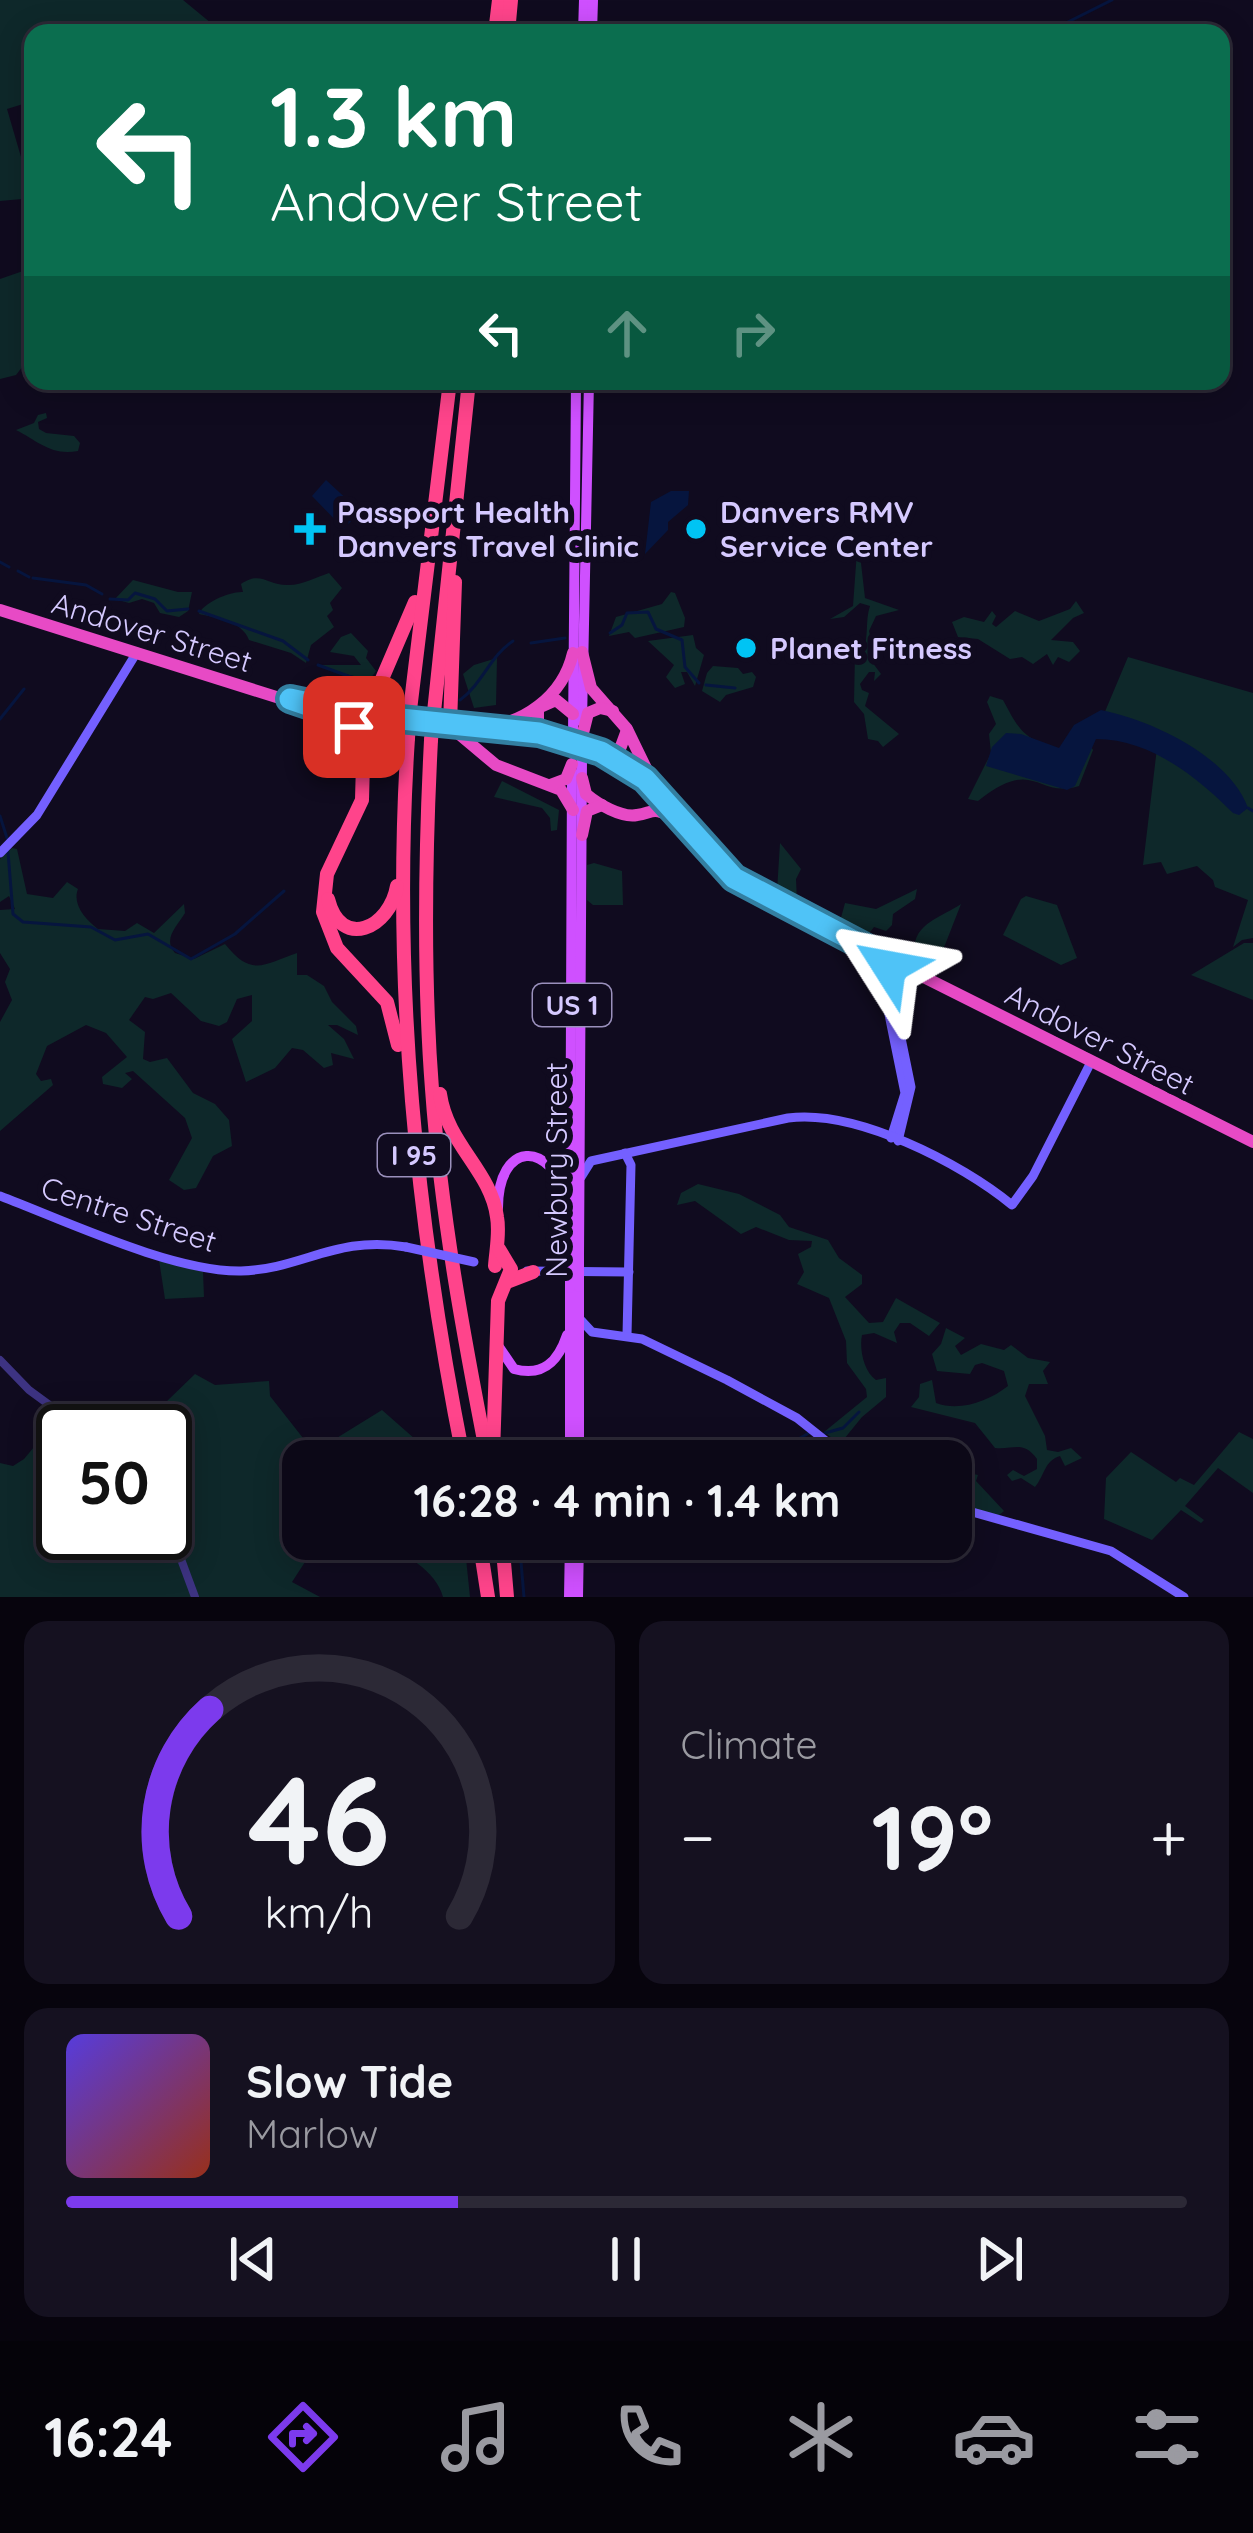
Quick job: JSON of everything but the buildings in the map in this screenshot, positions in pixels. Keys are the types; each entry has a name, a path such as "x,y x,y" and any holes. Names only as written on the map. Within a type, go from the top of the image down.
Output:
{"highway":[{"name":"I 95","path":"449,390 410,710 403,846 404,990 429,1273 460,1440"},
{"name":"I 95","path":"469,390 434,712 441,731 426,856 427,1000 444,1210 487,1440"},
{"path":"462,451 441,731 466,738 493,763 565,793 573,810"},
{"path":"335,712 361,705 376,693 412,614 427,563"},
{"name":"Andover Street","path":"0,610 335,712 441,731 524,737 589,753 636,778 708,859 734,878 1253,1142"},
{"path":"578,652 589,684 627,729 658,792"},
{"path":"478,727 511,722 551,695 578,652"},
{"path":"556,736 538,726 538,708 558,700 573,714"},
{"path":"577,736 588,713 600,708 613,711"},
{"path":"335,712 356,731 363,763 361,806 327,874 323,912 337,948 390,1009 412,1121"},
{"path":"363,763 379,721"},
{"path":"379,721 370,736 366,804 330,881 329,905 339,921 362,929 387,914 396,897 403,846"},
{"name":"Andover Street","path":"441,731 478,727 556,736 601,752 634,770 658,792 734,878"},
{"path":"601,752 620,749 627,729"},
{"path":"512,771 506,749 524,737"},
{"path":"549,784 566,779 576,758"},
{"path":"582,778 589,798 602,805 628,815 656,809 674,819"},
{"path":"628,815 645,802 636,778"},
{"path":"581,836 587,812 602,805"},
{"path":"427,1000 445,1117 455,1141 489,1191 497,1217 504,1273 498,1301 492,1440"},
{"path":"504,1273 533,1272"},
{"path":"482,1560 488,1597"},
{"path":"504,1560 507,1597"}],"main road":[{"name":"US 1","path":"577,390 581,448"},
{"name":"US 1","path":"581,448 588,390"},
{"name":"Newbury Street","path":"575,1256 571,1215 573,810 581,448"},
{"path":"0,853 31,823 137,652"},
{"name":"Newbury Street","path":"577,736 573,714 578,652"},
{"name":"Newbury Street","path":"574,1440 582,778 576,758"},
{"path":"889,960 912,1093 894,1140"},
{"path":"626,1331 628,1165 644,1149 798,1117 838,1122 946,1159 1012,1205 1033,1176 1090,1062"},
{"path":"580,1137 584,1155 628,1165"},
{"path":"497,1217 501,1174 512,1162 530,1157 558,1173 571,1215"},
{"path":"580,1182 586,1166 601,1159"},
{"name":"Centre Street","path":"0,1196 200,1268 254,1270 350,1244 406,1247 504,1273"},
{"path":"615,1273 629,1253"},
{"path":"533,1272 629,1272"},
{"path":"615,1273 629,1291"},
{"name":"Newbury Street","path":"574,1322 579,1344 575,1440"},
{"path":"497,1339 508,1365 530,1373 556,1359 574,1322 592,1332"},
{"path":"579,1344 592,1332 626,1331 797,1418 824,1440"},
{"path":"972,1513 1111,1551 1184,1597"},
{"path":"573,1597 574,1560"}],"street":[{"path":"0,1360 48,1404"},
{"path":"181,1560 195,1597"}],"green space":[{"path":"0,0 183,0 212,24 24,24 24,104 7,109 24,167 24,199 0,201"},
{"path":"24,272 24,365 16,375 0,379 0,279"},
{"path":"46,413 47,418 38,422 39,429 74,436 80,443 78,451 52,449 16,430"},
{"path":"858,537 865,598 899,610 876,616 869,631 869,658 881,674 874,681 875,672 869,672 860,684 869,693 865,706 899,734 883,747 868,739 864,714 854,702 855,653 863,652 870,606 860,603 844,617 830,619 853,606"},
{"path":"329,573 342,588 327,616 334,627 311,645 306,663 291,653 249,640 228,621 199,614 218,598 243,592 241,584 248,580 294,585"},
{"path":"133,580 192,592 188,611 179,617 160,613 154,603 142,599 129,603 115,599"},
{"path":"671,592 685,618 684,627 635,638 629,632 609,636 616,617 662,604"},
{"path":"1076,601 1084,613 1051,640 1073,642 1080,651 1069,662 1058,657 1053,665 1047,654 1033,664 1022,657 1010,659 978,639 958,637 952,622 964,617 984,622 992,611 996,627 1015,611 1039,621 1070,609"},
{"path":"351,633 368,651 366,658 376,671 368,682 321,665 361,665 354,656 330,652 341,637"},
{"path":"693,635 696,648 704,655 695,686 687,672 681,672 685,684 675,688 666,677 674,665 648,641"},
{"path":"1128,657 1253,693 1253,938 1233,947 1248,900 1215,887 1197,866 1167,874 1161,862 1143,865 1157,748 1096,733"},
{"path":"497,658 496,705 474,708 463,674"},
{"path":"713,666 752,672 756,677 753,687 726,695 720,702 702,691"},
{"path":"990,696 1003,700 1019,727 1038,742 1060,750 1085,737 1093,750 1079,786 1053,787 1024,779 978,801 968,799 991,753 989,734 996,724 987,702"},
{"path":"502,781 559,810 557,830 551,831 550,818 542,808 494,797"},
{"path":"780,843 801,869 796,879 797,901 790,903 777,891"},
{"path":"17,849 27,894 53,898 67,882 78,889 81,911 98,929 125,931 137,923 154,933 184,904 185,913 171,937 175,953 194,959 225,944 243,961 259,965 297,953 297,975 307,975 324,986 332,1002 356,1026 358,1035 328,1025 344,1039 354,1059 331,1053 333,1065 324,1068 303,1050 292,1048 275,1068 246,1082 232,1039 252,1021 252,995 237,999 227,1022 219,1026 201,1021 171,993 145,997 129,1020 145,1032 143,1059 167,1058 193,1093 215,1104 229,1120 232,1146 213,1156 196,1188 184,1190 169,1180 192,1138 185,1118 133,1071 125,1073 132,1079 122,1088 103,1084 102,1077 127,1057 106,1033 86,1025 47,1046 36,1074 41,1081 51,1079 53,1085 0,1131 0,1022 12,1000 5,982 10,969 0,953 0,910 15,909 9,896 0,902 0,859"},
{"path":"587,865 622,871 623,905 593,905 587,900"},
{"path":"917,889 915,899 893,914 886,931 874,927 867,936 839,925 845,903 876,909"},
{"path":"1026,896 1057,905 1077,958 1061,965 1003,935"},
{"path":"961,904 943,950 915,950 924,927"},
{"path":"1244,943 1253,943 1253,1000 1191,975"},
{"path":"698,1184 739,1194 780,1215 789,1227 828,1240 839,1258 862,1275 862,1284 845,1297 869,1323 883,1322 896,1298 940,1323 929,1336 910,1323 900,1323 894,1332 897,1343 874,1333 862,1335 866,1366 876,1380 886,1378 886,1397 843,1440 824,1432 867,1397 866,1389 847,1363 846,1341 829,1298 797,1284 804,1272 798,1254 811,1247 812,1241 789,1240 756,1227 741,1234 695,1201 677,1205 681,1193"},
{"path":"159,1260 203,1272 204,1297 165,1299"},
{"path":"946,1328 965,1338 955,1346 961,1355 981,1344 1004,1350 1011,1345 1028,1358 1050,1362 1043,1371 1048,1384 1029,1384 1025,1396 1047,1450 1071,1448 1082,1458 1065,1466 1060,1456 1055,1458 1035,1487 1021,1478 1012,1481 1007,1475 1013,1470 1024,1476 1037,1469 1037,1459 1027,1450 995,1448 975,1423 911,1407 919,1397 920,1384 932,1380 936,1403 955,1406 983,1400 1008,1386 1004,1371 982,1363 970,1374 937,1371 932,1354"},
{"path":"195,1374 215,1385 269,1381 270,1396 305,1440 282,1440 282,1560 306,1560 292,1582 320,1597 0,1597 0,1463 13,1466 36,1445 36,1560 192,1560 192,1404 164,1404"},
{"path":"382,1410 416,1440 333,1440"},
{"path":"1239,1432 1253,1439 1253,1493 1218,1468 1185,1506 1204,1520 1201,1523 1181,1510 1152,1540 1104,1519 1106,1478 1131,1452 1176,1482 1180,1478 1194,1485"},
{"path":"972,1474 978,1475 976,1481 1004,1511 998,1516 974,1509"},
{"path":"413,1560 466,1560 470,1597 443,1597"}],"water":[{"path":"326,480 352,504 352,520 344,529 312,496"},
{"path":"671,491 689,491 688,505 668,522 668,530 645,554 651,502"},
{"path":"1101,710 1143,722 1207,757 1239,790 1248,808 1239,815 1233,813 1171,762 1116,741 1096,739 1075,786 1067,790 986,766 992,747 1006,733 1059,748 1074,725"}],"waterway":[{"path":"1064,24 1112,0"},
{"path":"0,562 9,567"},
{"path":"18,571 29,577"},
{"path":"33,578 86,585 102,594"},
{"path":"110,599 128,600 135,593 155,599 167,611 188,609"},
{"path":"199,611 283,641 308,660"},
{"path":"610,633 622,625 627,613 648,612 656,629 682,640 685,667 699,683"},
{"path":"531,643 565,638"},
{"path":"460,700 513,641"},
{"path":"318,665 370,684"},
{"path":"706,685 735,688"},
{"path":"0,719 24,689"},
{"path":"385,693 395,695"},
{"path":"1248,808 1253,811"},
{"path":"0,816 7,838"},
{"path":"8,852 13,914 23,922 91,927 115,940 148,934 191,959 235,934 284,891"},
{"path":"825,1433 843,1428 859,1412"},
{"path":"797,1440 809,1433"},
{"path":"521,1560 524,1597"}],"place":[{"name":"Passport Health Danvers Travel Clinic","path":"310,529"},
{"name":"Danvers RMV Service Center","path":"696,529"},
{"name":"Planet Fitness","path":"746,648"}],"route":[{"path":"354,727 337,715 290,699 371,716 539,733 601,752 645,779 734,878 892,961 889,967"}]}
